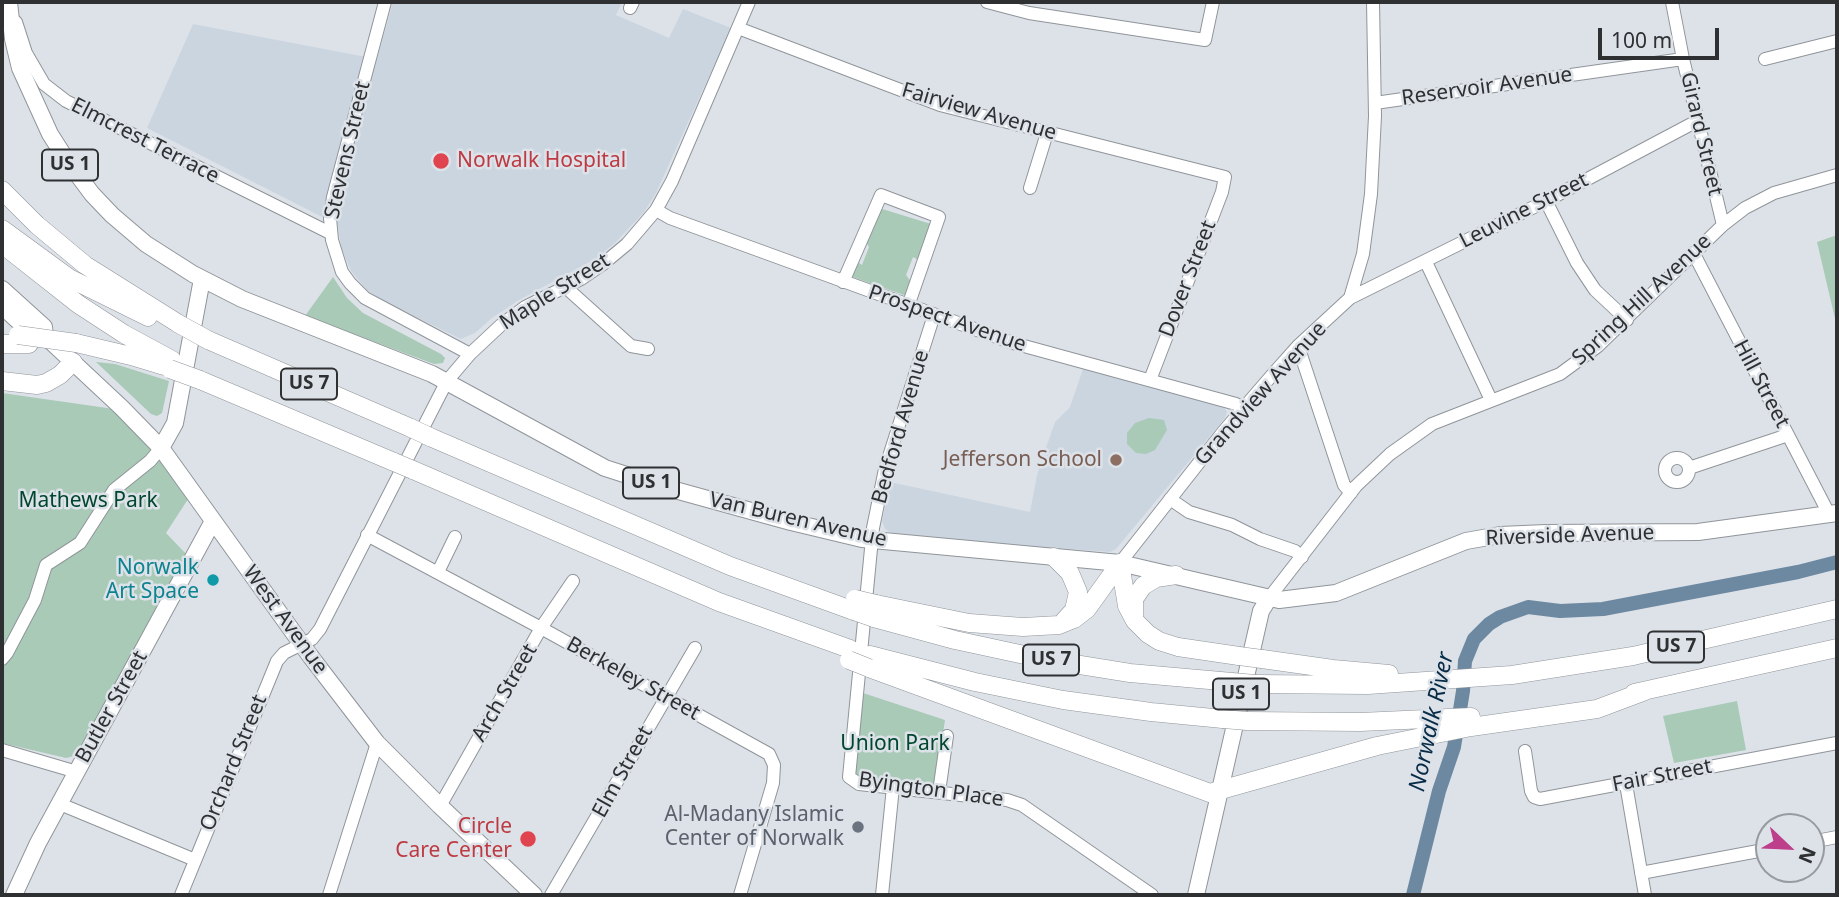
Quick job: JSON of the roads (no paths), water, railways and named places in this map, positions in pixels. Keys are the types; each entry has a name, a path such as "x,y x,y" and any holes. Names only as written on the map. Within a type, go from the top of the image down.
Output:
{"highway":[{"path":"2,190 49,236 85,265 178,327"},
{"path":"2,218 55,264 120,304"},
{"path":"2,229 61,273 120,304 178,327"},
{"path":"2,244 78,304 171,365"},
{"name":"US 7","path":"178,327 760,578 875,611 955,640 1042,659 1130,673 1256,684 1338,686 1429,678 1512,675 1633,656 1837,609"},
{"path":"2,344 24,337 77,351 117,353 171,365"},
{"path":"2,381 37,385 46,383 60,375 77,351"},
{"name":"US 7","path":"171,365 664,579 849,655 870,662 1053,698 1131,710 1223,719 1340,723 1414,729 1502,718 1584,703 1837,648"},
{"path":"1054,557 1070,573 1078,592 1074,610 1059,625"},
{"path":"1120,563 1125,601 1135,621 1148,635 1165,643 1363,673 1429,678"},
{"path":"875,611 1023,627 1059,625 1074,619 1087,609 1120,563"},
{"path":"1135,621 1133,605 1139,590 1156,578 1176,575"},
{"path":"870,662 1202,791 1221,792 1356,751 1414,729"}],"main road":[{"name":"US 1","path":"9,2 13,39 20,68 40,114 66,159 92,194 123,226 158,253 202,279"},
{"name":"Van Buren Avenue","path":"202,279 269,311 447,381 617,474 791,523 872,541 1120,563 1269,598"},
{"path":"161,448 175,423 202,279"},
{"name":"West Avenue","path":"2,289 44,327 24,337"},
{"name":"West Avenue","path":"2,306 38,336 24,337"},
{"name":"West Avenue","path":"24,337 77,351 122,408 161,448 377,743 534,895"},
{"name":"Riverside Avenue","path":"1269,598 1306,598 1336,593 1466,541 1500,535 1698,531 1833,513"},
{"name":"Butler Street","path":"14,895 38,843 213,521"},
{"name":"US 1","path":"1196,895 1261,611 1269,598"}],"street":[{"name":"Elmcrest Terrace","path":"9,2 26,53 44,84 66,101 330,233"},
{"name":"Stevens Street","path":"385,2 333,197 330,233 337,261 357,291 375,305 470,354"},
{"name":"Maple Street","path":"302,644 312,639 320,629 447,381 486,338 525,307 592,272 614,256 656,210 672,181 749,2"},
{"path":"987,2 1031,7 1205,40 1213,2"},
{"path":"1350,298 1368,229 1375,103 1373,2"},
{"name":"Girard Street","path":"1672,2 1697,121 1723,225"},
{"name":"Fairview Avenue","path":"738,29 940,105 1225,177"},
{"path":"1765,59 1837,41"},
{"name":"Reservoir Avenue","path":"1375,103 1683,59"},
{"name":"Leuvine Street","path":"1350,298 1426,262 1697,121"},
{"path":"1030,188 1047,133"},
{"name":"Spring Hill Avenue","path":"1269,598 1351,493 1390,454 1432,424 1560,374 1627,320 1723,225 1745,208 1807,182 1837,175"},
{"name":"Dover Street","path":"1150,380 1222,192 1225,177"},
{"path":"843,282 881,195 939,217 908,306"},
{"path":"1545,201 1577,263 1595,290 1627,320"},
{"name":"Prospect Avenue","path":"656,210 670,218 908,306 1034,349 1244,408"},
{"name":"Hill Street","path":"1694,254 1788,435 1833,513"},
{"path":"1426,262 1491,400"},
{"path":"567,286 631,346 648,349"},
{"name":"Grandview Avenue","path":"1120,563 1244,408 1298,346 1350,298"},
{"name":"Bedford Avenue","path":"849,777 872,541 885,469 934,315"},
{"path":"1298,346 1344,485 1351,493"},
{"path":"1689,468 1788,435"},
{"path":"2,659 35,600 46,565 80,543 114,490 150,461 161,448"},
{"path":"1170,499 1189,512 1232,525 1260,539 1295,551 1302,557"},
{"name":"Berkeley Street","path":"367,536 438,572 769,754 774,765 773,783 740,895"},
{"path":"438,572 455,537"},
{"name":"Arch Street","path":"440,806 541,628 573,581"},
{"name":"Orchard Street","path":"181,895 277,661 284,653 302,644"},
{"name":"Elm Street","path":"551,895 695,648"},
{"path":"939,792 947,737"},
{"path":"329,895 377,743"},
{"name":"Fair Street","path":"1525,751 1531,792 1537,798 1837,743"},
{"path":"2,750 77,772"},
{"name":"Byington Place","path":"849,777 856,783 1007,800 1022,805 1152,895"},
{"path":"1626,783 1645,895"},
{"path":"882,895 893,787"},
{"path":"60,804 195,860"},
{"path":"1641,873 1755,852"}],"waterway":[{"name":"Norwalk River","path":"1413,895 1439,791 1454,747 1465,661 1474,639 1489,624 1528,607 1560,611 1603,609 1798,572 1837,562"}],"place":[{"name":"Norwalk Hospital","path":"441,161"},
{"name":"Jefferson School","path":"1116,460"},
{"name":"Norwalk Art Space","path":"213,580"},
{"name":"Al-Madany Islamic Center of Norwalk","path":"858,827"},
{"name":"Circle Care Center","path":"528,839"}],"park label":[{"name":"Mathews Park","path":"88,501"},
{"name":"Union Park","path":"895,744"}]}
